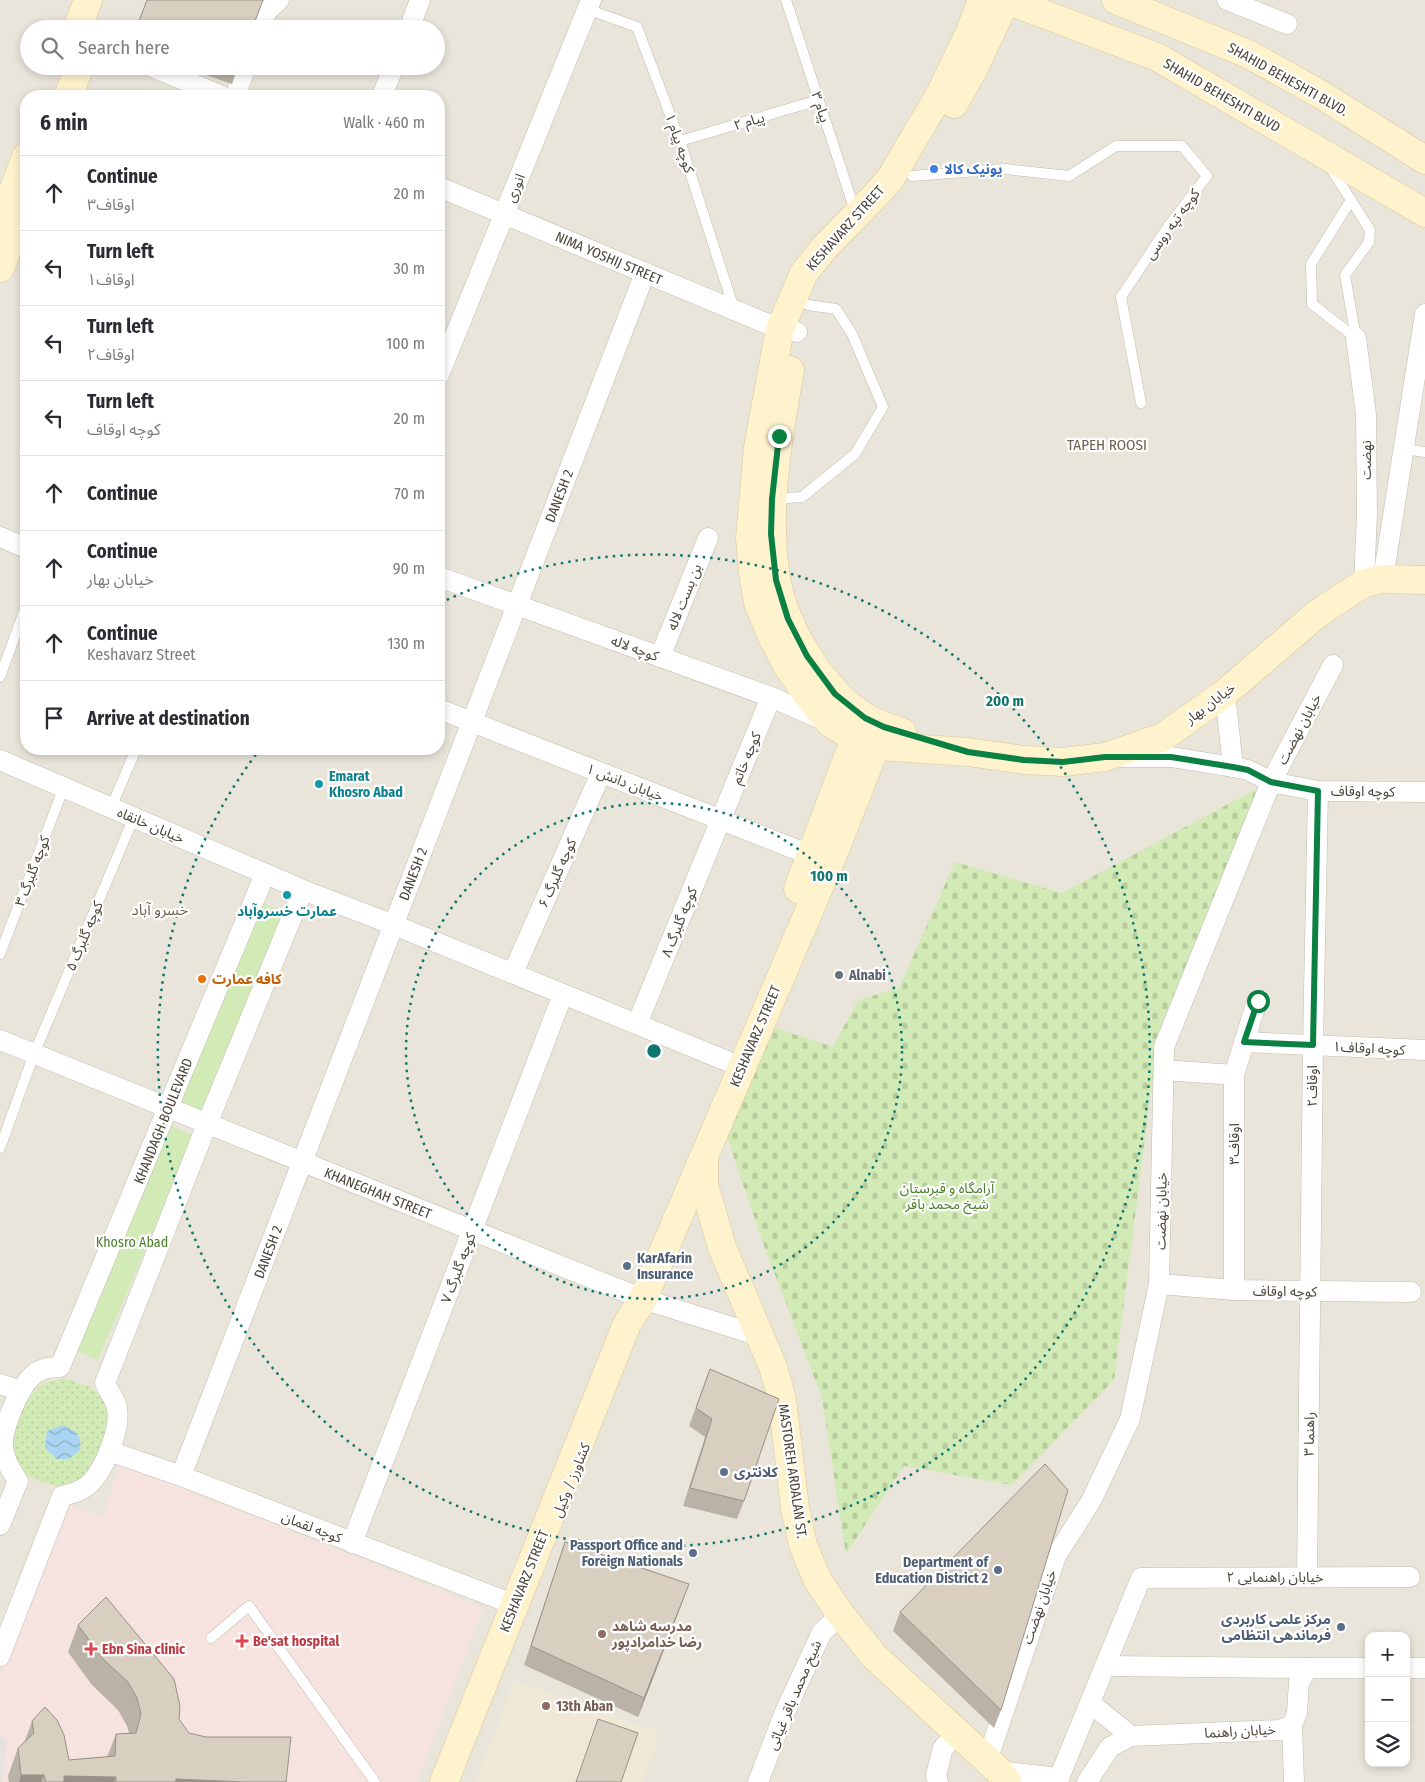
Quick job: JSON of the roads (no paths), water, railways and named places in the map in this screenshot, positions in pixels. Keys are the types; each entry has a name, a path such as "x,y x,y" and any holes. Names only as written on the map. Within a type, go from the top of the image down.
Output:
{"street":[{"path":"80,20 88,0"},
{"path":"98,20 106,0"},
{"path":"264,20 267,11 279,0"},
{"path":"412,20 420,0"},
{"name":"KESHAVARZ STREET","path":"870,732 830,722 788,667 773,639 758,603 750,538 758,447 804,273 824,248 890,179 940,94 969,34 982,0"},
{"name":"KESHAVARZ STREET","path":"870,732 835,694 807,656 788,619 776,580 771,534 772,499 788,331 808,305 824,276 883,213 912,176 973,70 1007,0"},
{"name":"SHAHID BEHESHTI BLVD","path":"1007,0 1157,58 1425,213"},
{"name":"SHAHID BEHESHTI BLVD.","path":"1116,0 1248,54 1320,94 1425,160"},
{"path":"1227,0 1287,24"},
{"name":"انوری","path":"445,349 504,214 589,4"},
{"path":"52,90 58,75"},
{"path":"70,90 76,75"},
{"path":"172,75 208,90"},
{"path":"237,90 243,75"},
{"path":"384,90 390,75"},
{"path":"1352,114 1393,129 1425,136"},
{"path":"0,268 8,210 20,175"},
{"name":"NIMA YOSHIJ STREET","path":"445,189 788,331"},
{"name":"DANESH 2","path":"182,1476 645,273"},
{"path":"1425,314 1404,449 1374,581 1425,580"},
{"name":"نهضت","path":"1356,338 1366,414 1367,514 1374,581"},
{"path":"0,537 20,545"},
{"name":"بن بست لاله","path":"660,657 708,538"},
{"name":"کوچه لاله","path":"445,579 771,697 830,722"},
{"name":"خیابان بهار","path":"870,732 968,752 1024,760 1063,762 1105,757 1163,737 1225,693 1317,614 1374,581"},
{"name":"خیابان نهضت","path":"998,1771 1056,1556 1091,1500 1130,1418 1159,1284 1164,1047 1271,782 1333,665"},
{"path":"1225,693 1233,767"},
{"name":"کوچه خاتم","path":"720,820 771,697"},
{"name":"خیابان دانش ۱","path":"445,711 821,859"},
{"name":"KESHAVARZ STREET","path":"444,1782 627,1324 704,1155 870,732"},
{"name":"کوچه اوقاف","path":"1105,757 1171,757 1248,770 1271,782 1318,791 1425,792"},
{"name":"خیابان خانقاه","path":"0,760 264,874 727,1061"},
{"name":"کوچه گلبرگ ۶","path":"512,973 601,773"},
{"name":"اوقاف۲","path":"1311,1291 1318,791"},
{"name":"کوچه گلبرگ ۸","path":"637,1024 720,820"},
{"name":"KESHAVARZ STREET","path":"640,1298 727,1061 821,859"},
{"name":"KHANDAGH BOULEVARD","path":"21,1391 32,1375 46,1368 60,1367 264,874"},
{"path":"0,1656 62,1496 73,1494 87,1486 99,1472 109,1451 116,1422 116,1405 105,1383 207,1124 303,890"},
{"name":"کوچه گلبرگ ۷","path":"352,1543 563,994"},
{"name":"اوقاف۳","path":"1234,1290 1234,1075 1258,1001"},
{"name":"KHANEGHAH STREET","path":"0,1040 640,1298 760,1336"},
{"name":"کوچه اوقاف۱","path":"1244,1042 1425,1050"},
{"path":"1164,1070 1234,1075"},
{"name":"MASTOREH ARDALAN ST.","path":"704,1155 704,1186 722,1246 773,1367 782,1399 795,1508 803,1545 817,1579 841,1616 874,1656 998,1771"},
{"name":"کشاورز / وکیل","path":"452,1782 640,1298 667,1244 704,1186"},
{"name":"کوچه اوقاف","path":"1159,1284 1234,1290 1411,1292"},
{"name":"راهنما ۳","path":"1308,1576 1311,1291"},
{"path":"0,1384 21,1391 12,1412 3,1445 7,1464 18,1481 0,1525"},
{"name":"کوچه لقمان","path":"109,1451 182,1476 515,1605"},
{"name":"خیابان راهنمایی ۲","path":"1105,1666 1141,1578 1410,1577"},
{"name":"شیخ محمد باقر غیاثی","path":"758,1782 784,1714 822,1632 841,1616"},
{"path":"998,1771 1060,1778 1105,1666 1365,1668"},
{"name":"خیابان راهنما","path":"1086,1782 1110,1747 1131,1736 1280,1730 1292,1725 1297,1713 1299,1682 1308,1668"},
{"path":"1410,1668 1425,1668"},
{"path":"1090,1703 1131,1736"},
{"path":"1292,1725 1294,1782"},
{"path":"938,1782 936,1775 943,1748 957,1734"}],"lane":[{"name":"پیام ۳","path":"786,0 856,214"},
{"name":"کوچه پیام ۱","path":"589,4 636,27 680,141 734,310"},
{"name":"پیام ۲","path":"680,141 819,100"},
{"name":"کوچه تپه روسی","path":"912,176 1005,168 1068,176 1116,146 1182,146 1207,176 1169,225 1121,297 1141,403"},
{"path":"1320,151 1370,230 1369,242 1345,275 1356,338"},
{"path":"1352,200 1311,264 1311,288 1312,304 1356,338"},
{"path":"772,499 802,497 855,454 883,407 852,334 836,309 808,305"},
{"path":"1404,449 1425,452"},
{"path":"0,677 20,622"},
{"path":"111,808 133,755"},
{"name":"کوچه گلبرگ ۳","path":"0,954 64,788"},
{"name":"کوچه گلبرگ ۵","path":"0,1148 34,1054 134,817"},
{"path":"211,1638 248,1606 375,1782"}],"water":[{"path":"63,1425 75,1431 80,1440 80,1450 69,1459 57,1459 45,1448 47,1431"}],"place":[{"name":"یونیک کالا","path":"934,169"},
{"name":"Emarat Khosro Abad","path":"319,784"},
{"name":"عمارت خسروآباد","path":"287,895"},
{"name":"Alnabi","path":"839,975"},
{"name":"کافه عمارت","path":"202,979"},
{"name":"KarAfarin Insurance","path":"627,1266"},
{"name":"کلانتری","path":"724,1472"},
{"name":"Passport Office and Foreign Nationals","path":"693,1553"},
{"name":"Department of Education District 2","path":"998,1570"},
{"name":"مرکز علمی کاربردی فرماندهی انتظامی","path":"1341,1627"},
{"name":"مدرسه شاهد رضا خدامرادپور","path":"602,1634"},
{"name":"Be'sat hospital","path":"242,1641"},
{"name":"Ebn Sina clinic","path":"91,1649"},
{"name":"13th Aban","path":"546,1706"}],"district":[{"name":"TAPEH ROOSI","path":"1107,445"},
{"name":"خسرو آباد","path":"160,910"}],"park label":[{"name":"آرامگاه و قبرستان شیخ محمد باقر","path":"947,1196"},
{"name":"Khosro Abad","path":"132,1242"}]}
